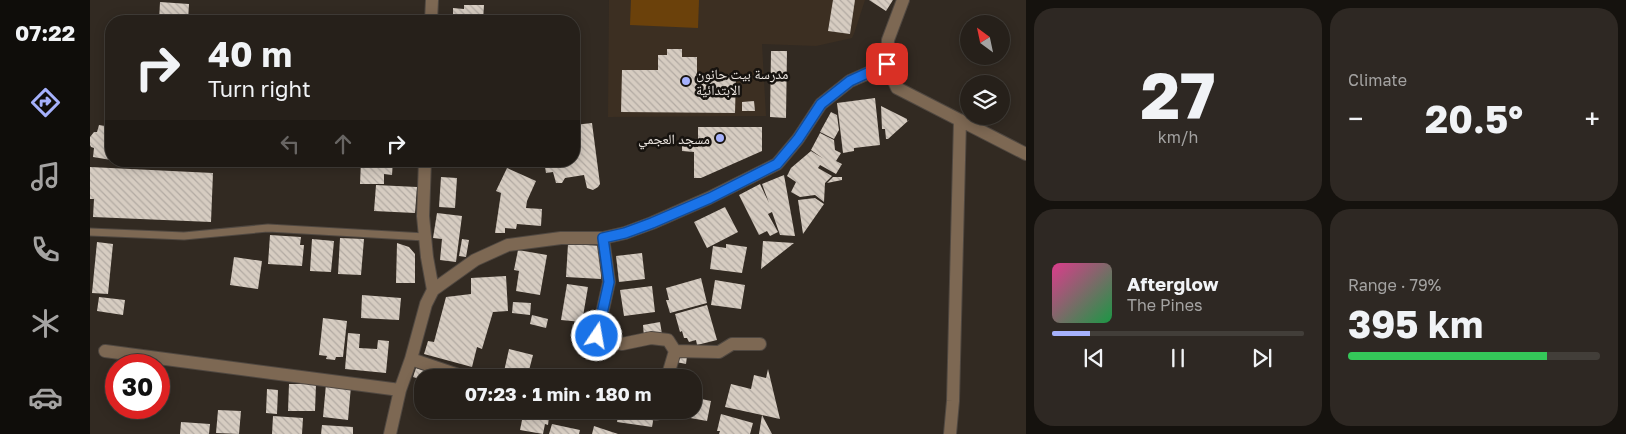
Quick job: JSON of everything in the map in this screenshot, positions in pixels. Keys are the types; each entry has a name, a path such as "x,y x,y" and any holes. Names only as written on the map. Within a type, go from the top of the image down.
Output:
{"street":[{"path":"431,15 432,0"},
{"path":"903,0 888,40 887,64 897,88 960,120 953,402 950,434"},
{"path":"390,434 400,390 411,359 426,304 434,290 475,260 508,246 561,238 603,238 625,233 710,198 777,164 798,139 821,104 850,81 887,64"},
{"path":"970,125 1026,154"},
{"path":"425,167 423,216 427,257 434,290"},
{"path":"603,238 609,282 597,336 622,344 651,338 668,340 675,351 670,369"},
{"path":"675,351 719,352 732,344 760,344"},
{"path":"105,351 400,390"},
{"path":"411,359 440,369"}],"lane":[{"path":"90,232 184,236 268,228 425,237"}],"shaded area":[{"name":"مدرسة بيت حانون الابتدائية","path":"609,0 865,0 852,38 816,46 762,44 766,116 608,117"},
{"path":"631,0 699,0 698,28 630,25"}],"building":[{"path":"833,0 855,0 850,34 828,31"},
{"path":"869,0 893,0 886,11"},
{"path":"160,2 189,4 188,15 159,15"},
{"path":"464,5 484,5 483,15 453,15 453,8 464,9"},
{"path":"667,49 682,49 682,57 697,57 697,74 736,75 735,113 621,112 622,70 658,70 658,55 667,55"},
{"path":"771,51 787,51 786,118 770,117"},
{"path":"875,98 880,145 854,148 854,151 843,153 837,103"},
{"path":"754,101 755,111 742,111 742,102"},
{"path":"881,106 907,119 907,121 909,120 888,139 886,139 885,129 882,129"},
{"path":"831,112 837,115 839,130 834,139 820,132"},
{"path":"592,123 600,184 593,190 587,188 584,175 565,178 562,183 556,183 553,172 546,173 545,167 580,167 580,124"},
{"path":"99,125 105,126 105,159 93,157 94,148 90,145 90,137 94,132 97,132"},
{"path":"698,127 762,127 762,151 701,178 694,178 694,152 682,151 682,139 694,139 694,147 698,147"},
{"path":"820,133 834,140 835,150 841,153 836,161 842,164 836,174 820,165 818,168 832,176 825,183 824,202 815,195 800,197 791,192 796,182 787,176 791,168 811,151 824,159 811,150"},
{"path":"90,167 213,173 211,222 93,217 94,199 90,199"},
{"path":"361,167 393,167 392,175 384,174 384,184 360,184"},
{"path":"507,168 536,181 526,208 542,209 541,226 517,224 516,229 505,228 505,233 495,233 501,193 496,191"},
{"path":"784,175 795,236 780,235 772,212 768,214 778,232 770,236 767,231 759,235 739,195 760,184 769,203 762,184"},
{"path":"441,177 457,178 455,208 439,207"},
{"path":"833,177 842,177 842,180 827,183"},
{"path":"376,185 417,187 415,213 374,211"},
{"path":"815,198 824,204 803,234 798,200"},
{"path":"725,207 738,232 707,248 694,222"},
{"path":"437,213 462,216 456,262 440,260 442,239 433,238"},
{"path":"270,235 301,237 300,245 304,245 302,266 268,264"},
{"path":"340,238 364,239 361,275 338,274"},
{"path":"312,239 334,241 331,272 310,271"},
{"path":"462,239 469,240 466,257 459,256"},
{"path":"763,241 794,243 761,269"},
{"path":"97,242 113,244 108,294 92,293"},
{"path":"397,243 409,247 415,254 415,283 396,283"},
{"path":"568,244 603,246 601,279 566,277"},
{"path":"726,244 747,247 742,273 710,269 713,246 726,248"},
{"path":"518,250 547,255 540,295 516,291 519,271 514,270"},
{"path":"642,253 645,279 619,282 616,256"},
{"path":"234,257 262,261 258,289 230,285"},
{"path":"506,276 508,311 493,312 482,349 477,347 472,367 424,354 428,341 434,342 446,297 471,294 471,278"},
{"path":"701,278 707,303 670,313 666,300 669,300 666,288"},
{"path":"715,280 745,285 741,309 711,305"},
{"path":"567,284 588,287 582,322 561,320"},
{"path":"652,286 655,312 624,316 620,290"},
{"path":"362,295 401,298 399,320 361,318"},
{"path":"99,297 125,300 123,315 97,311"},
{"path":"513,302 531,303 530,315 512,313"},
{"path":"707,305 717,340 697,345 696,340 689,342 687,338 684,338 682,331 680,332 675,314"},
{"path":"532,315 548,319 546,328 530,324"},
{"path":"323,318 347,321 343,357 336,357 335,360 326,359 327,356 319,355"},
{"path":"660,322 662,334 644,337 643,325"},
{"path":"348,333 360,334 359,348 377,349 378,340 389,341 386,373 345,369"},
{"path":"509,349 533,355 529,369 505,369"},
{"path":"678,354 687,356 686,364 676,362"},
{"path":"768,369 780,419 725,407 731,384 751,389 754,375 766,378"},
{"path":"289,384 316,384 315,411 288,411"},
{"path":"326,384 351,386 348,420 323,417"},
{"path":"267,389 278,390 277,414 266,413"},
{"path":"702,399 711,401 707,421 696,419 702,419"},
{"path":"218,410 241,411 239,434 216,433"},
{"path":"721,414 753,423 750,434 719,434 720,431 717,431"},
{"path":"762,415 772,434 759,434"},
{"path":"273,416 303,418 302,434 272,434"},
{"path":"522,419 549,419 548,425 545,424 543,434 520,430"},
{"path":"618,419 653,419 652,427 617,422"},
{"path":"181,422 210,424 209,434 180,434"},
{"path":"552,424 580,430 579,434 549,434"},
{"path":"322,425 353,427 353,434 321,434"},
{"path":"594,426 618,434 592,434"}],"place":[{"name":"مدرسة بيت حانون الابتدائية","path":"686,81"},
{"name":"مسجد العجمي","path":"720,138"}],"route":[{"path":"597,336 609,282 603,238 625,233 652,223 710,198 777,164 798,139 821,104 850,81 887,64"}]}
